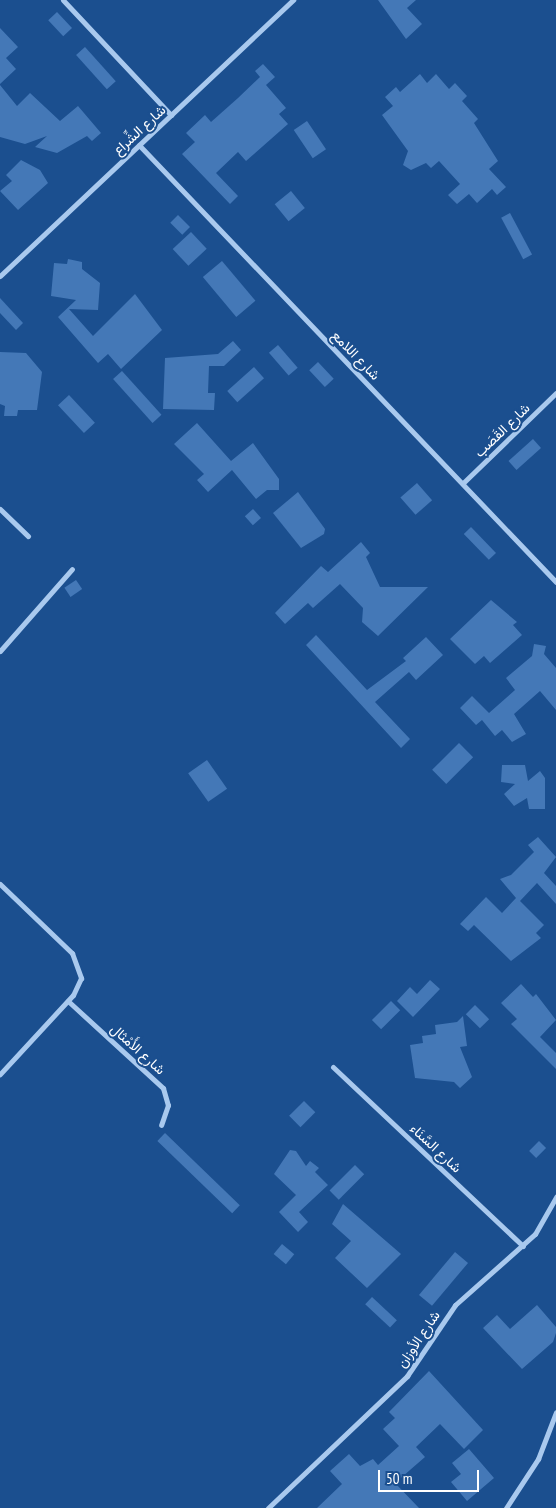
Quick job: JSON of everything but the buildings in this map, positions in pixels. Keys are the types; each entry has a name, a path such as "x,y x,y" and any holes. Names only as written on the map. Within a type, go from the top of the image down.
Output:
{"street":[{"path":"63,0 171,115"},
{"name":"شارع الشِّراع","path":"0,276 293,0"},
{"name":"شارع اللامع","path":"139,145 556,582"},
{"name":"شارع القَصَب","path":"463,483 556,394"},
{"path":"0,509 28,536"},
{"path":"0,651 72,569"},
{"path":"0,884 76,959 81,978 68,1001 0,1074"},
{"name":"شارع الأَمْثال","path":"68,1001 163,1088 168,1105 161,1124"},
{"name":"شارع السَّنَاء","path":"334,1067 523,1246"},
{"name":"شارع الأوزان","path":"268,1508 407,1376 438,1326 474,1285 523,1246 543,1224 556,1197"},
{"path":"550,1436 556,1412"},
{"path":"506,1508 550,1436 556,1430"}]}
